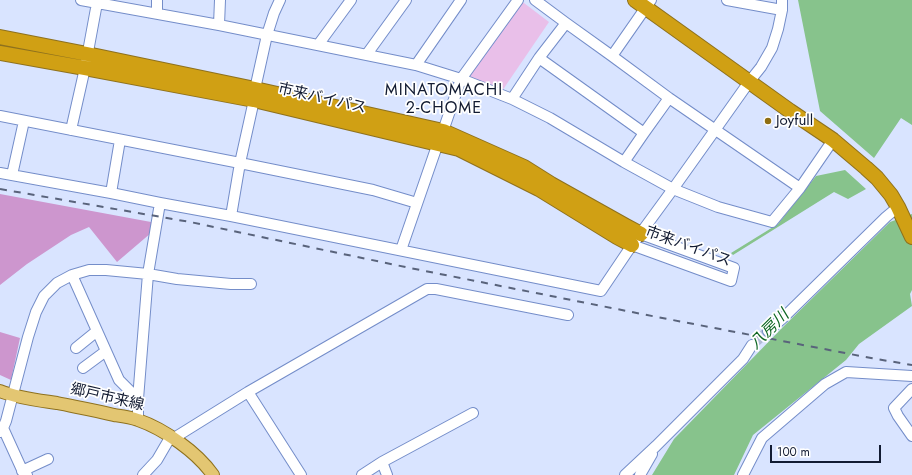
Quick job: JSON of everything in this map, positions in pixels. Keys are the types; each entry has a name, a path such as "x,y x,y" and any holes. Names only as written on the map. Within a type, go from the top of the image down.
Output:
{"highway":[{"path":"644,3 749,82 835,142 877,178 891,195 912,237"},
{"name":"市来バイパス","path":"0,37 87,54 483,148 524,167 551,184 641,234"},
{"name":"市来バイパス","path":"0,53 255,95"},
{"name":"市来バイパス","path":"440,137 459,149 539,189 632,245"}],"main road":[{"name":"郷戸市来線","path":"0,391 13,396 82,408 138,420 172,437 193,453 213,475"}],"street":[{"path":"81,0 219,25 267,36 416,64 461,79 512,99 550,118 624,162 674,189 718,207 772,222 835,142"},
{"path":"157,0 158,14"},
{"path":"219,25 220,0"},
{"path":"231,216 240,163 267,36 274,13 280,0"},
{"path":"318,45 350,0"},
{"path":"367,54 406,0"},
{"path":"416,64 462,0"},
{"path":"401,250 461,79 518,0"},
{"path":"535,0 669,98 800,188"},
{"path":"0,173 231,216 601,291 632,245 761,67 772,48 778,30 782,5 727,0"},
{"path":"612,56 644,3"},
{"path":"71,130 97,4"},
{"path":"512,99 539,58 566,23"},
{"path":"539,58 644,133"},
{"path":"624,162 669,98"},
{"path":"0,116 373,190 417,203"},
{"path":"12,175 24,121"},
{"path":"111,193 120,140"},
{"path":"138,420 138,400 148,274 160,203"},
{"path":"768,331 886,217 900,211"},
{"name":"市来バイパス","path":"632,245 731,281 734,268 641,234"},
{"path":"48,459 22,473 2,430 6,421 36,312 44,296 57,283 72,275 89,270 106,270 148,274 178,279 231,284 251,284"},
{"path":"72,275 119,380 138,400"},
{"path":"143,475 157,460 172,437 427,289 436,289 568,315"},
{"path":"76,348 97,332"},
{"path":"625,475 743,359 752,345"},
{"path":"83,368 106,351"},
{"path":"743,475 762,438 824,384 846,372 912,376"},
{"path":"912,389 894,408 912,436"},
{"path":"248,392 302,475"},
{"path":"362,475 382,462 473,412"},
{"path":"640,475 656,446"},
{"path":"382,462 387,475"}],"shaded area":[{"path":"520,0 549,22 502,91 464,78"},
{"path":"798,0 912,0 912,125 901,118 874,158 820,111"},
{"path":"845,170 866,189 848,199 834,192 733,255 731,253 778,224 816,176"},
{"path":"0,194 151,222 151,233 117,262 89,227 71,235 27,264 0,285"},
{"path":"912,214 912,290 910,294 912,306 859,344 846,360 753,435 734,475 652,475 674,439 782,328 890,222"},
{"path":"0,332 20,338 11,380 0,375"}],"tunnel":[{"path":"752,345 768,331"}],"railway":[{"path":"0,189 190,222 410,268 657,317 912,365"}],"place":[{"name":"Joyfull","path":"768,121"}],"district":[{"name":"MINATOMACHI 2-CHOME","path":"444,100"}],"water label":[{"name":"八房川","path":"770,330"}]}
